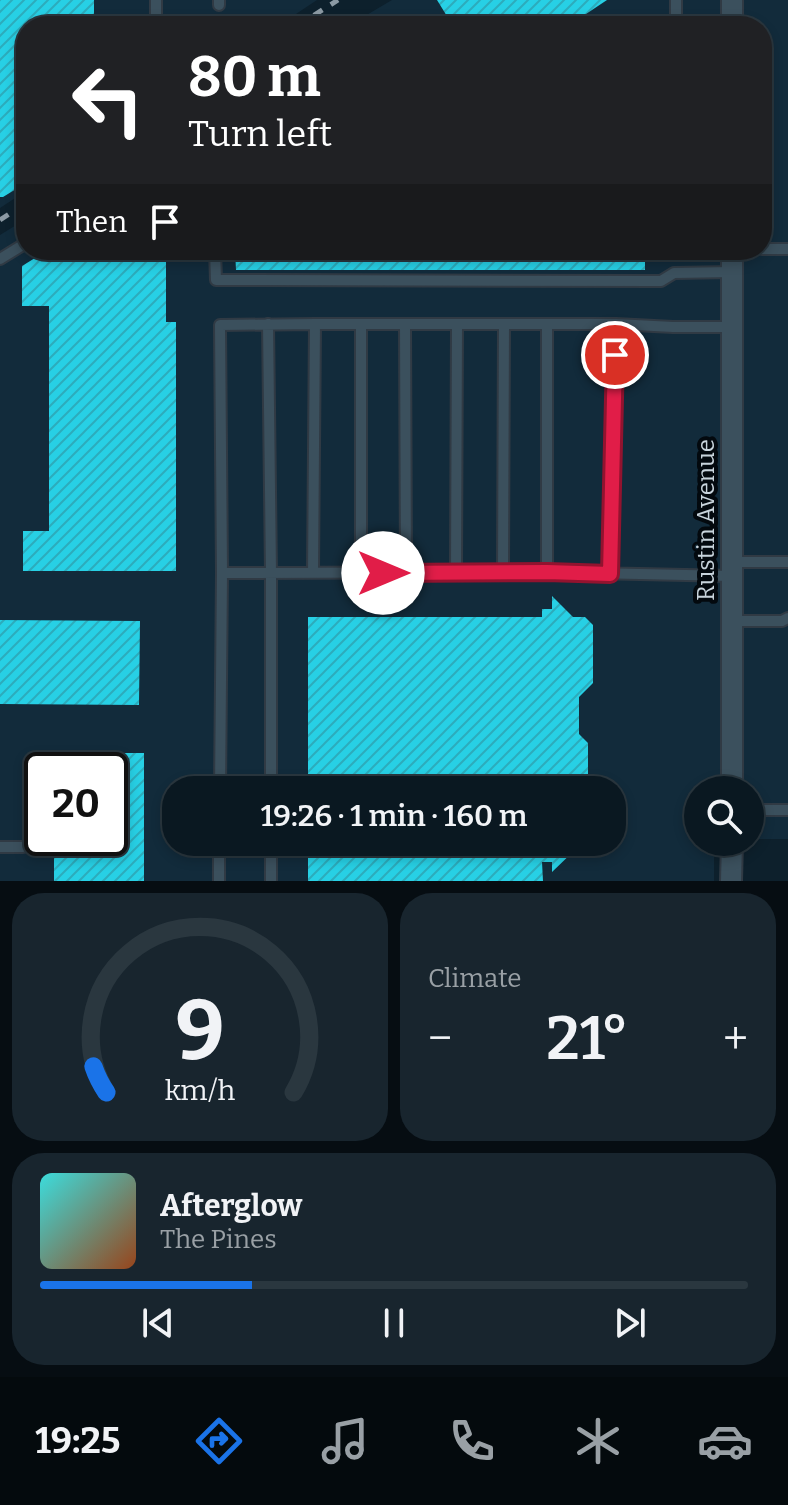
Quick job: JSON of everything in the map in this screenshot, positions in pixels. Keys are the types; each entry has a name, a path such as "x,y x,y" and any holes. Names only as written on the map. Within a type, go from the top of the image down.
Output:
{"street":[{"name":"Rustin Avenue","path":"732,260 732,776"},
{"path":"731,881 732,856"}],"lane":[{"path":"215,260 216,280 661,281 674,273 732,272"},
{"path":"268,324 271,776"},
{"path":"313,573 315,324"},
{"path":"361,324 361,573"},
{"path":"405,324 406,573"},
{"path":"456,572 457,324"},
{"path":"503,572 504,324"},
{"path":"547,324 547,572"},
{"path":"220,776 220,325 616,324 732,327"},
{"path":"610,574 616,324"},
{"path":"222,573 610,574 732,569 788,562"},
{"path":"731,621 782,621 788,618"},
{"path":"764,810 788,810"},
{"path":"0,847 23,847"},
{"path":"219,856 219,881"},
{"path":"271,856 271,881"}],"shaded area":[{"path":"0,0 317,0 293,16 16,16 16,198 0,208"},
{"path":"392,0 788,0 788,839 764,839 764,776 684,776 684,856 714,856 714,881 0,881 0,235 16,225 16,260 772,260 772,16 365,16"}],"building":[{"path":"0,0 94,0 94,16 16,16 16,189 0,197"},
{"path":"437,0 607,0 583,16 447,16"},
{"path":"32,260 166,260 166,322 176,322 176,571 23,571 23,531 49,531 49,306 22,306 22,266"},
{"path":"236,260 645,260 645,270 236,270"},
{"path":"552,596 573,617 585,617 593,625 593,683 579,697 579,734 588,743 588,776 308,776 308,617 542,617 542,609 552,609"},
{"path":"0,620 140,621 139,705 0,704"},
{"path":"128,753 144,753 144,881 54,881 54,856 128,856"},
{"path":"308,856 569,856 552,872 552,862 542,862 543,881 308,881"}],"railway":[{"path":"313,16 338,0"},
{"path":"0,220 16,210"}],"route":[{"path":"383,573 610,574 615,355"}]}
